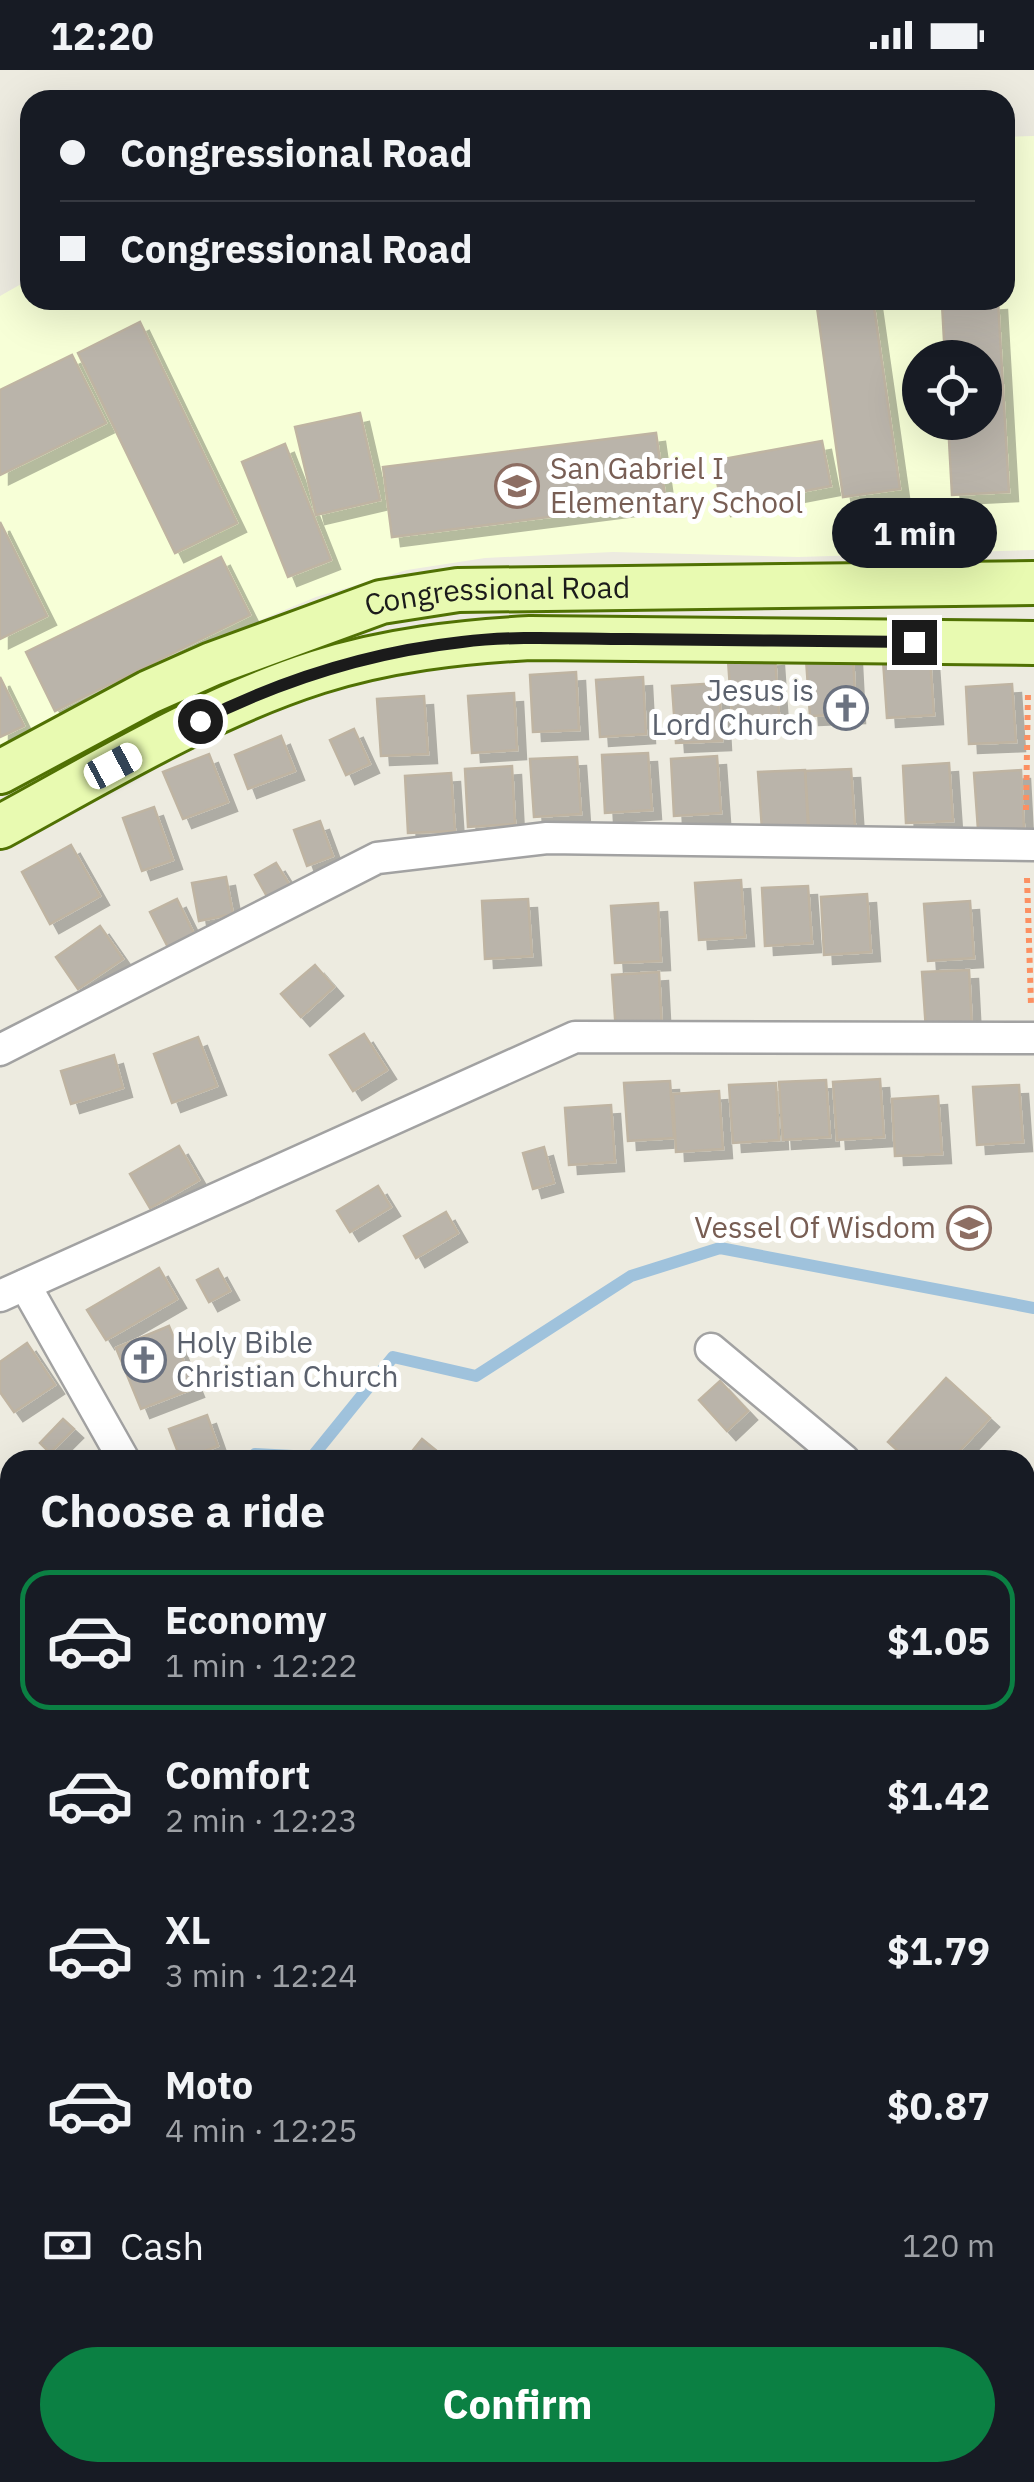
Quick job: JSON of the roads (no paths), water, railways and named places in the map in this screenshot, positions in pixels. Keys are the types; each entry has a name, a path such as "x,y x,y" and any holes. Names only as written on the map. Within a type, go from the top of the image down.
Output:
{"main road":[{"name":"Congressional Road","path":"0,772 149,692 381,602 458,590 1034,583"},
{"name":"Congressional Road","path":"0,827 230,706 319,672 392,654 463,642 530,638 1034,643"}],"street":[{"path":"0,1050 378,858 546,838 1034,845"},
{"path":"117,1450 13,1290 575,1038 1034,1038"},
{"path":"711,1349 832,1450"}],"waterway":[{"path":"318,1450 393,1357 476,1376 631,1276 720,1248 1034,1308"}],"place":[{"name":"San Gabriel I Elementary School","path":"517,486"},
{"name":"Jesus is Lord Church","path":"846,708"},
{"name":"Vessel Of Wisdom","path":"969,1228"},
{"name":"Holy Bible Christian Church","path":"144,1360"}]}
